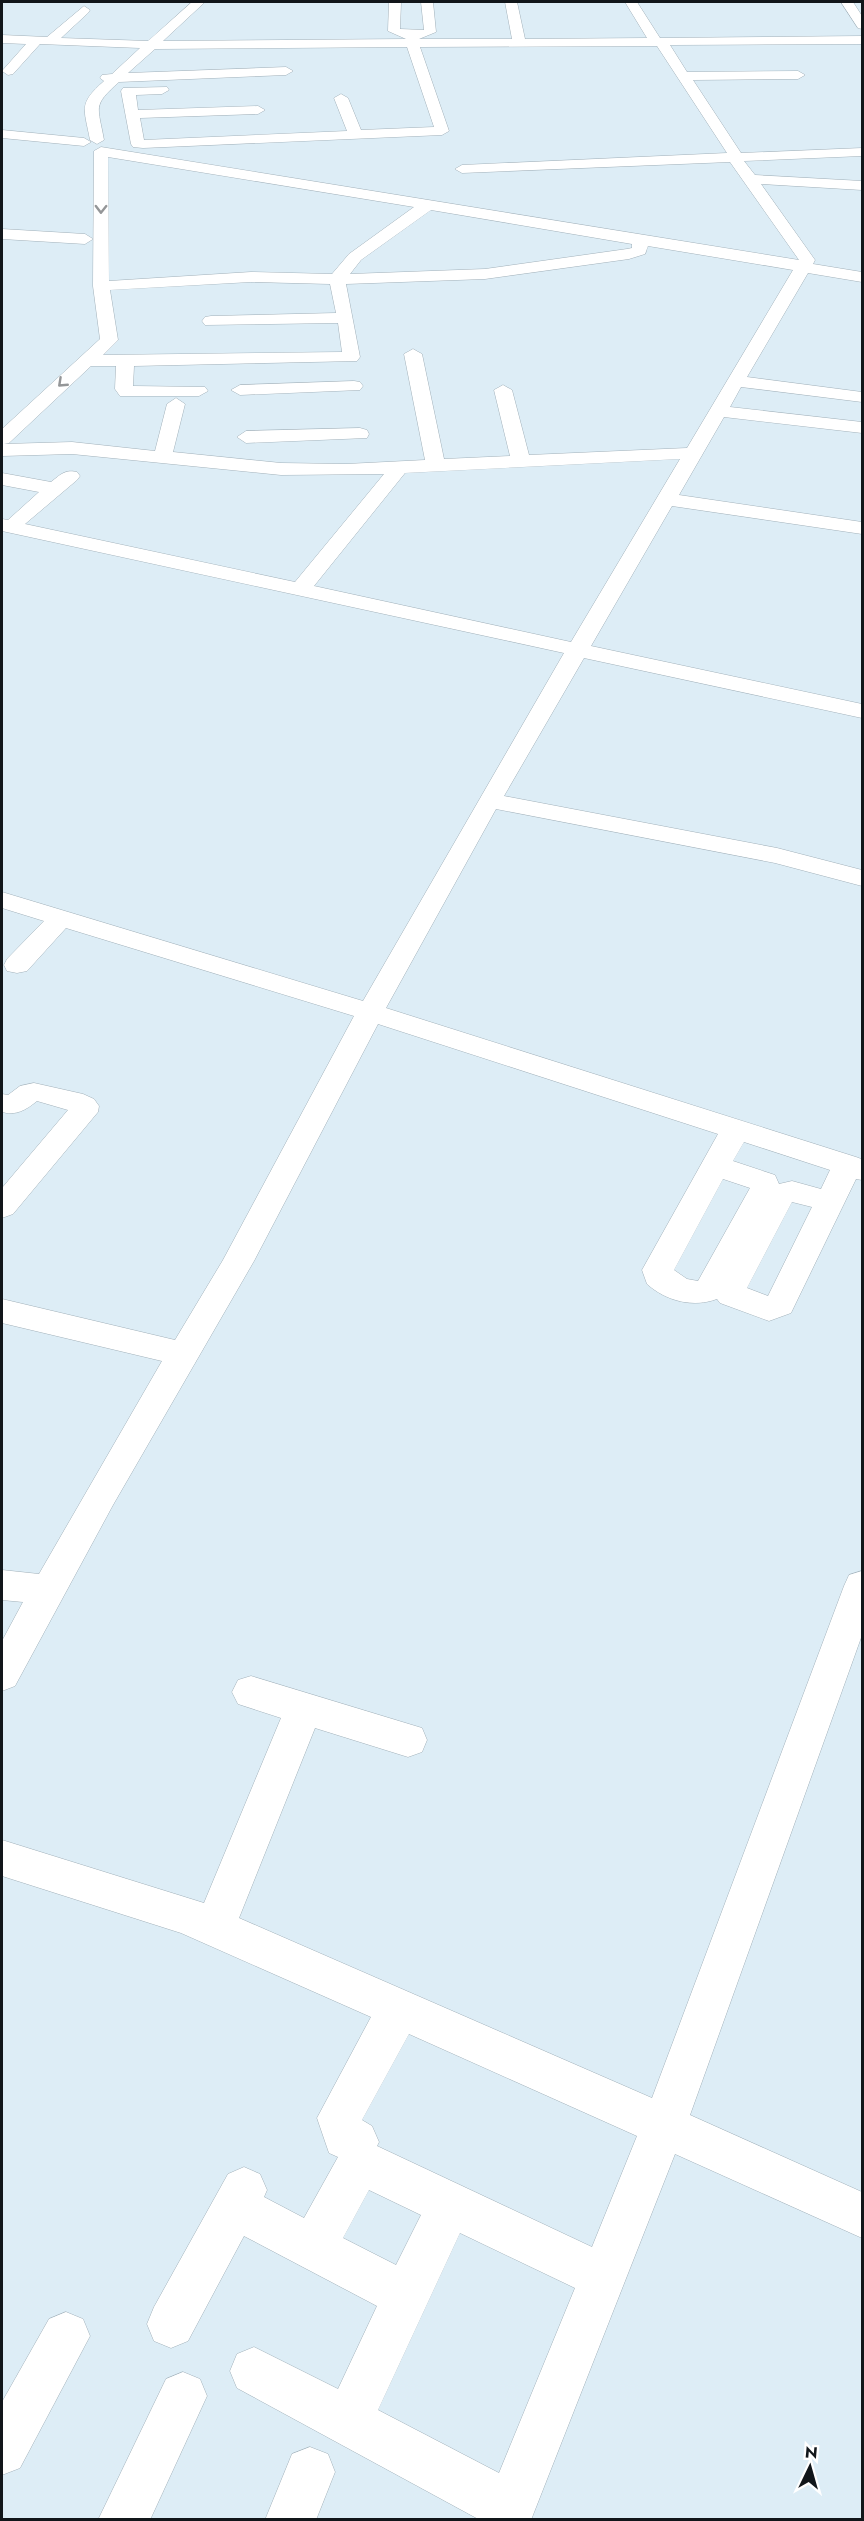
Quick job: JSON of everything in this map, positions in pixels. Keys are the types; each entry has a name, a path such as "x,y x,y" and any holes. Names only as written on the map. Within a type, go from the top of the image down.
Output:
{"street":[{"path":"2,440 77,354 109,340 101,286 92,145 80,107 84,98 107,81 186,2"},
{"path":"145,44 199,2"},
{"path":"395,2 394,31 412,39 430,32 427,2"},
{"path":"510,2 519,43"},
{"path":"631,2 682,86 687,82 798,75"},
{"path":"847,2 862,25"},
{"path":"51,40 84,10"},
{"path":"2,39 145,44 412,39 519,43 862,40"},
{"path":"412,39 442,131 456,158"},
{"path":"5,72 37,40"},
{"path":"656,42 675,61 736,156 750,183 862,185"},
{"path":"675,61 689,61"},
{"path":"107,81 286,71"},
{"path":"107,81 132,109 138,144"},
{"path":"341,98 355,134"},
{"path":"132,109 256,104 132,109"},
{"path":"92,145 442,131"},
{"path":"2,136 92,145 438,195 805,264 862,277"},
{"path":"85,296 85,239 92,145"},
{"path":"456,158 736,156 862,152"},
{"path":"244,405 356,400 348,336 339,306 337,279 355,257 438,195 456,158"},
{"path":"819,183 820,165"},
{"path":"757,183 805,264"},
{"path":"438,195 641,240 862,270"},
{"path":"2,234 85,239"},
{"path":"101,286 251,277 337,279 484,274 629,254 639,251 641,240"},
{"path":"2,1676 48,1590 182,1354 238,1261 370,1012 489,800 805,264"},
{"path":"250,295 251,277"},
{"path":"272,303 214,313 339,306"},
{"path":"326,336 348,336"},
{"path":"77,354 124,369 353,371"},
{"path":"413,354 436,465"},
{"path":"124,369 126,392 196,383"},
{"path":"244,405 353,371"},
{"path":"2,417 43,378"},
{"path":"736,381 862,397"},
{"path":"504,390 521,460"},
{"path":"163,456 176,404"},
{"path":"244,405 360,434 366,469"},
{"path":"718,411 862,428"},
{"path":"2,450 72,448 281,469 399,468 693,453"},
{"path":"305,583 399,468"},
{"path":"2,479 63,483 7,520"},
{"path":"667,499 862,528"},
{"path":"7,520 305,583 862,711"},
{"path":"7,520 580,646 862,701"},
{"path":"489,800 777,856 862,878"},
{"path":"2,900 53,926"},
{"path":"2,921 53,926 370,1012 855,1168 830,1202"},
{"path":"17,965 53,926"},
{"path":"2,1103 18,1104 30,1093 40,1092 84,1106 83,1112 2,1208"},
{"path":"716,1166 736,1129"},
{"path":"2,1311 182,1354"},
{"path":"2,1586 48,1590"},
{"path":"254,2371 348,2421 508,2513 664,2126 862,1586"},
{"path":"250,1692 408,1740"},
{"path":"214,1928 304,1708"},
{"path":"2,1858 187,1916 862,2215"},
{"path":"356,2142 345,2137 339,2118 399,2009"},
{"path":"314,2247 350,2176 358,2169 369,2166 603,2277"},
{"path":"171,2324 239,2199 314,2247 406,2296"},
{"path":"348,2421 451,2203"},
{"path":"2,2450 66,2336"},
{"path":"123,2520 183,2396"},
{"path":"290,2520 310,2472"}]}
